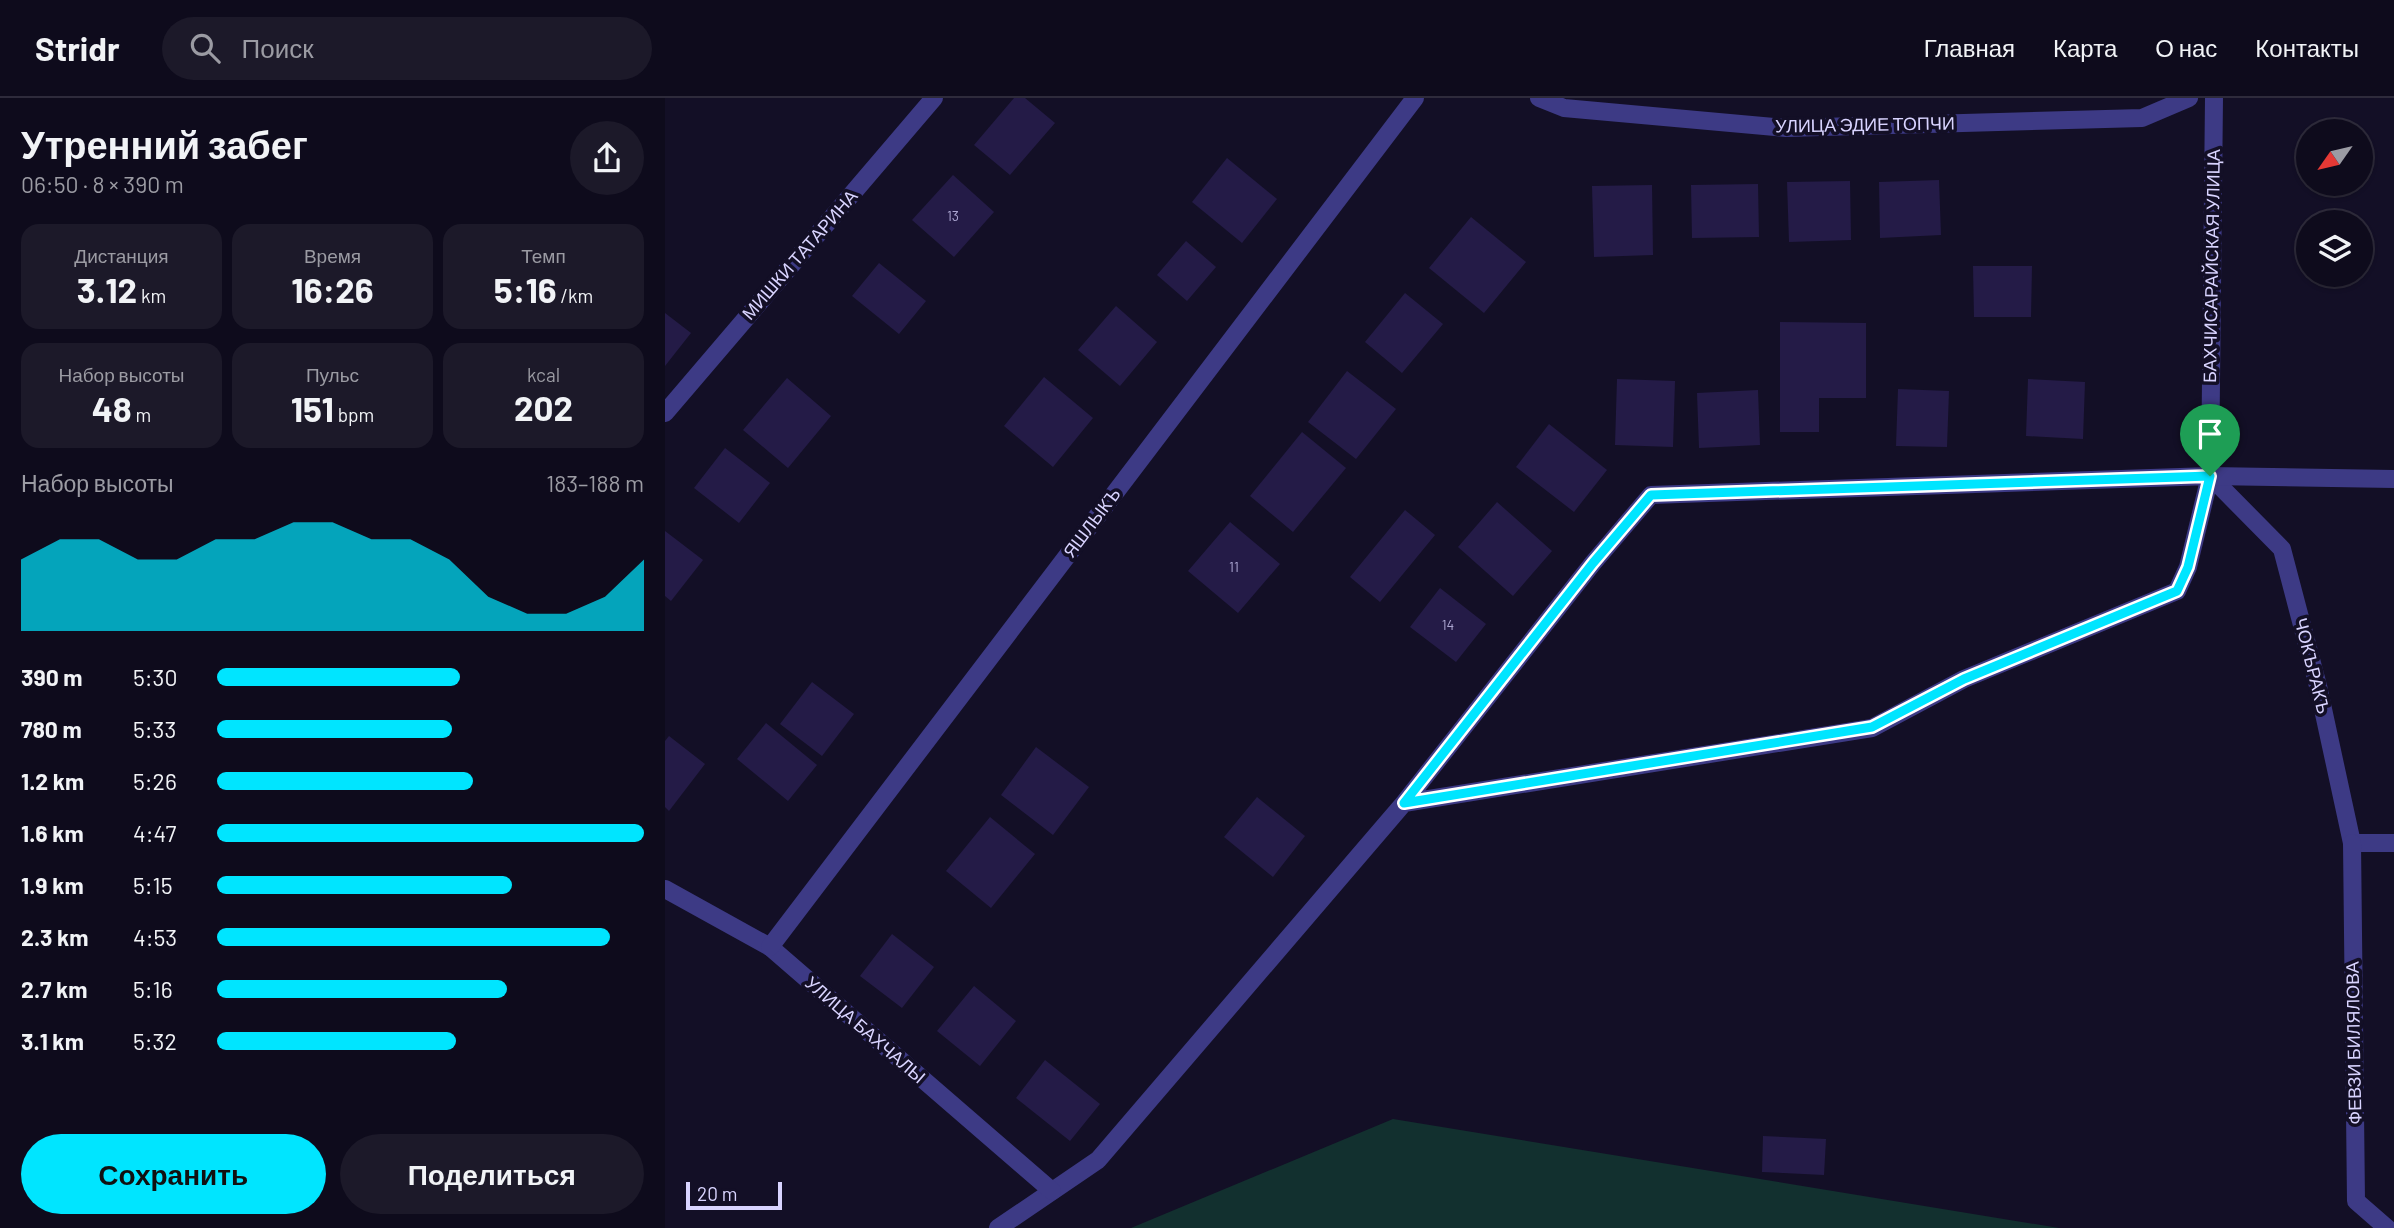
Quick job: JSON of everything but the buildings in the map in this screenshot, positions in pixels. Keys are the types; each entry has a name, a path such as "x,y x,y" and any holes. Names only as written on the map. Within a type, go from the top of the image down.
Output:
{"street":[{"name":"МИШКИ ТАТАРИНА","path":"665,413 935,98"},
{"name":"ЯШЛЫКЪ","path":"770,947 1415,98"},
{"name":"УЛИЦА ЭДИЕ ТОПЧИ","path":"1539,98 1564,108 1786,128 2142,118 2189,98"},
{"name":"БАХЧИСАРАЙСКАЯ УЛИЦА","path":"1404,803 1872,727 1964,679 2177,591 2188,567 2210,476 2214,98"},
{"path":"998,1228 1098,1160 1404,803 1593,563 1651,495 2210,476 2394,479"},
{"name":"ЧОКЪРАКЪ","path":"2210,476 2282,549 2318,686 2352,843"},
{"path":"2352,843 2394,843"},
{"name":"ФЕВЗИ БИЛЯЛОВА","path":"2352,843 2356,1201 2387,1228"},
{"name":"УЛИЦА БАХЧАЛЫ","path":"665,889 770,947 1052,1191"}],"green space":[{"path":"1393,1119 2059,1228 1131,1228"}],"route":[{"path":"2210,476 2188,567 2177,591 1964,679 1872,727 1404,803 1593,563 1651,495 2210,476"}]}
